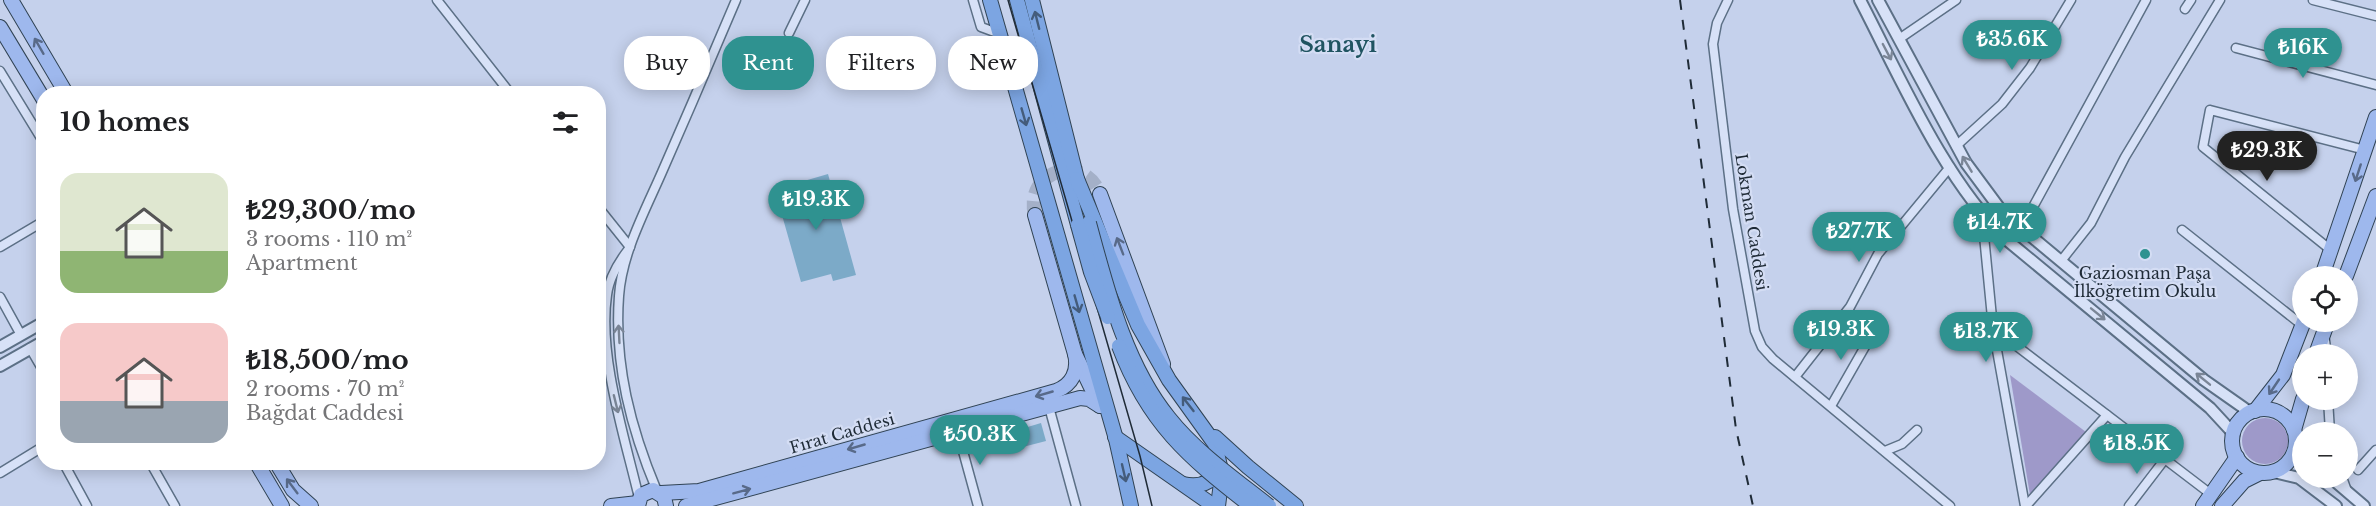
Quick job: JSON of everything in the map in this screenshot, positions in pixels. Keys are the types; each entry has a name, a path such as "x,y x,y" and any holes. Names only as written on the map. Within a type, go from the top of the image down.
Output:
{"highway":[{"path":"990,0 1116,439 1131,506"},
{"path":"1017,0 1084,224 1125,337 1156,400 1193,442 1269,506"},
{"path":"1032,0 1077,179 1095,283 1131,378 1145,404 1166,431 1212,476 1251,506"},
{"path":"1077,179 1138,325 1168,380 1207,429 1218,448 1222,485 1216,506 1116,439 1100,406"},
{"path":"1207,429 1296,506"},
{"path":"1178,482 1195,486 1207,483 1216,475 1221,464"},
{"path":"1228,506 1228,494 1235,485 1256,480 1268,484"}],"main road":[{"path":"11,0 62,86"},
{"path":"0,27 36,87"},
{"path":"2326,266 2376,117"},
{"path":"1100,194 1155,338 1168,380"},
{"path":"2350,266 2376,197"},
{"path":"1035,215 1075,354 1100,406"},
{"path":"2267,472 2247,468 2237,457 2233,444 2234,434 2240,422 2253,412 2283,375 2300,332"},
{"name":"Fırat Caddesi","path":"638,502 645,492 661,497 699,491 1056,391 1065,387 1074,375 1075,354"},
{"name":"Fırat Caddesi","path":"686,506 1084,398 1100,406"},
{"path":"2253,412 2269,410 2278,413 2292,433"},
{"path":"2222,506 2244,481 2289,461 2292,455"},
{"path":"2207,500 2237,457"},
{"path":"261,470 282,506"},
{"path":"281,470 293,490 311,506"},
{"path":"610,506 638,502"}],"street":[{"path":"437,0 505,86"},
{"path":"661,497 643,457 624,393 618,328 619,294 630,247 736,0"},
{"path":"789,33 805,0"},
{"path":"973,0 981,27 1000,34"},
{"name":"Lokman Caddesi","path":"1728,0 1717,23 1713,44 1733,208 1755,331 1767,354 1950,506"},
{"path":"1860,0 1950,167 1982,215 2007,242 2201,400 2234,434"},
{"path":"1878,0 1956,146 2002,213 2204,380 2253,412"},
{"path":"1899,39 1956,0"},
{"path":"1956,146 2002,104 2031,68 2071,0"},
{"path":"2021,229 2146,0"},
{"path":"2185,9 2191,0"},
{"path":"2061,261 2091,223 2130,148 2220,0"},
{"path":"2313,0 2376,16"},
{"path":"2236,48 2376,85"},
{"path":"0,71 36,130"},
{"path":"2332,251 2203,147 2210,110 2365,150"},
{"path":"1795,377 1850,307 1878,254 1950,167"},
{"path":"1982,215 1993,328 2026,506"},
{"path":"606,217 630,247"},
{"path":"0,247 36,226"},
{"path":"2182,230 2292,315"},
{"path":"606,309 607,294 616,265 630,247"},
{"path":"0,297 21,334"},
{"path":"0,347 36,326"},
{"path":"1831,406 1875,328"},
{"path":"1993,328 2165,459 2207,500"},
{"path":"606,332 614,392 638,502"},
{"path":"0,366 36,345"},
{"path":"30,348 36,358"},
{"path":"1049,407 1076,506"},
{"path":"2026,506 2107,415"},
{"path":"1885,451 1902,444 1917,430"},
{"path":"958,433 978,506"},
{"path":"2358,471 2376,450"},
{"path":"0,473 36,451"},
{"path":"2129,506 2165,459"},
{"path":"67,470 87,506"},
{"path":"155,470 175,506"},
{"path":"2267,472 2299,478 2336,506"},
{"path":"2342,488 2364,506"},
{"path":"2346,488 2347,492"}],"shaded area":[{"path":"2010,375 2086,432 2031,501"},
{"path":"2270,418 2282,424 2287,432 2287,450 2282,458 2274,463 2260,464 2252,461 2245,454 2242,436 2245,428 2252,421"}],"building":[{"path":"828,174 856,275 833,281 831,274 801,282 776,194 806,186 804,181"},
{"path":"1041,423 1046,441 1019,448 1014,431"}],"tunnel":[{"path":"1035,215 1034,200 1038,187 1046,178 1057,172 1081,173 1092,181 1100,194"}],"tram line":[{"path":"1008,0 1140,456 1152,506"}],"railway":[{"path":"1680,0 1736,429 1753,506"}],"place":[{"name":"Gaziosman Paşa İlköğretim Okulu","path":"2145,254"}],"district":[{"name":"Sanayi","path":"1338,44"}]}
